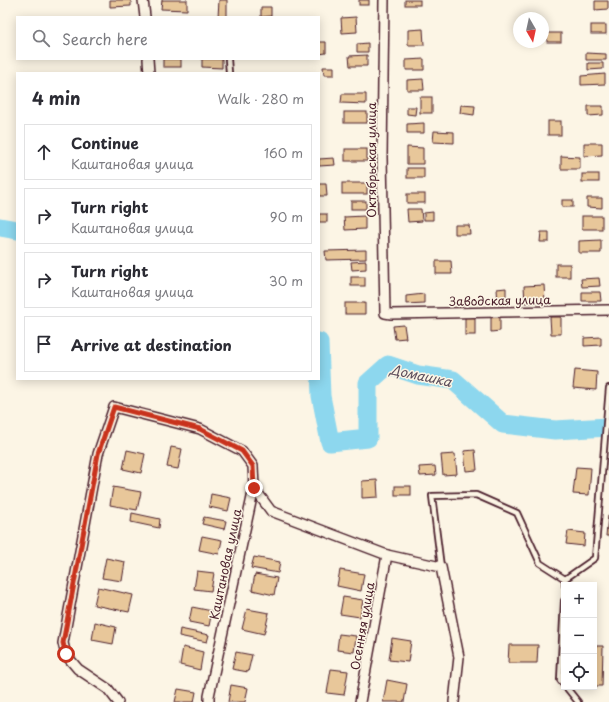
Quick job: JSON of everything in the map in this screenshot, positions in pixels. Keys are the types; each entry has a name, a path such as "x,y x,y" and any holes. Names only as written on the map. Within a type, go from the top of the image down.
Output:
{"street":[{"path":"143,0 145,16"},
{"name":"Октябрьская улица","path":"384,0 382,157 385,312 391,314"},
{"path":"148,60 149,72"},
{"name":"Заводская улица","path":"391,314 609,310"},
{"name":"Каштановая улица","path":"118,702 108,689 78,669 66,654 63,643 98,454 114,407 200,429 242,451 253,466 254,488 209,696 209,702"},
{"path":"254,488 271,511 387,555 441,567 459,657 454,702"},
{"name":"Осенняя улица","path":"360,702 387,555"}],"lane":[{"path":"228,60 228,72"},
{"path":"441,567 432,496 476,495 517,513 540,563 565,579 595,558 609,388"},
{"path":"561,654 563,618"},
{"path":"561,660 561,681"},
{"path":"568,690 578,702"}],"building":[{"path":"110,0 131,0 131,6 110,7"},
{"path":"162,0 187,0 187,10 161,9"},
{"path":"219,0 227,0 227,16 218,16"},
{"path":"359,0 369,0 369,5 359,5"},
{"path":"405,0 420,0 420,5 405,5"},
{"path":"595,1 608,1 608,9 595,10"},
{"path":"261,7 271,7 271,16 261,16"},
{"path":"356,17 357,32 342,33 341,18"},
{"path":"591,25 606,25 606,34 591,34"},
{"path":"423,29 424,45 408,45 408,30"},
{"path":"549,33 561,33 561,42 549,42"},
{"path":"320,42 326,42 326,53 320,54"},
{"path":"368,43 368,52 357,52 357,44"},
{"path":"586,53 606,54 606,60 586,60"},
{"path":"367,55 367,66 350,66 349,56"},
{"path":"424,59 424,70 406,70 406,60"},
{"path":"163,60 181,60 181,67 163,67"},
{"path":"202,60 222,60 222,68 202,67"},
{"path":"588,63 603,63 603,69 588,70"},
{"path":"323,67 334,67 334,75 324,75"},
{"path":"605,74 605,84 581,85 581,76"},
{"path":"423,79 424,90 407,90 407,80"},
{"path":"342,94 366,94 366,104 341,103"},
{"path":"420,97 432,97 432,113 420,113"},
{"path":"461,105 475,106 474,115 460,113"},
{"path":"588,106 603,106 603,115 588,116"},
{"path":"407,107 416,107 415,115 407,114"},
{"path":"344,112 367,112 367,123 344,123"},
{"path":"548,121 561,121 561,135 548,135"},
{"path":"424,123 424,133 407,133 407,124"},
{"path":"434,131 454,132 454,143 433,142"},
{"path":"584,143 602,143 602,155 584,156"},
{"path":"407,147 423,148 423,164 407,164"},
{"path":"345,149 367,149 367,161 345,161"},
{"path":"561,156 580,157 580,169 561,169"},
{"path":"334,158 335,165 320,166 320,159"},
{"path":"407,168 424,168 424,178 407,178"},
{"path":"582,174 599,174 599,182 582,182"},
{"path":"342,183 367,183 367,194 342,194"},
{"path":"320,184 326,184 327,196 320,196"},
{"path":"407,194 425,194 425,203 407,203"},
{"path":"587,198 602,198 602,208 587,207"},
{"path":"562,200 573,200 573,207 562,207"},
{"path":"351,201 366,201 366,209 351,209"},
{"path":"407,209 421,209 422,221 408,222"},
{"path":"433,212 433,220 424,220 424,213"},
{"path":"320,214 327,214 327,222 320,222"},
{"path":"365,216 365,229 345,230 344,217"},
{"path":"582,216 602,216 602,229 582,229"},
{"path":"455,225 469,225 470,234 455,234"},
{"path":"541,232 549,232 549,242 540,242"},
{"path":"601,240 601,253 579,253 579,241"},
{"path":"366,250 366,259 326,260 325,251"},
{"path":"366,261 366,269 352,270 351,262"},
{"path":"436,261 451,261 452,274 436,274"},
{"path":"556,264 570,264 570,277 556,277"},
{"path":"351,277 365,277 365,286 351,286"},
{"path":"599,278 600,286 582,287 581,279"},
{"path":"544,285 545,302 525,303 524,286"},
{"path":"506,288 506,304 498,304 497,289"},
{"path":"582,292 600,292 601,301 582,301"},
{"path":"424,294 424,303 406,304 406,296"},
{"path":"345,303 365,303 365,314 345,314"},
{"path":"465,316 475,316 475,335 465,335"},
{"path":"491,316 500,316 500,331 491,332"},
{"path":"550,317 561,317 561,334 551,334"},
{"path":"404,325 406,338 395,339 393,326"},
{"path":"601,337 601,345 584,346 584,338"},
{"path":"575,370 597,372 596,390 573,388"},
{"path":"171,447 182,449 178,469 167,467"},
{"path":"127,450 145,454 141,473 123,469"},
{"path":"475,450 477,470 466,471 464,451"},
{"path":"455,454 457,474 443,475 441,455"},
{"path":"435,466 436,475 420,476 419,467"},
{"path":"576,467 591,468 589,495 573,494"},
{"path":"377,480 378,497 362,498 362,481"},
{"path":"395,486 411,486 411,495 395,495"},
{"path":"113,487 141,492 137,510 110,505"},
{"path":"211,494 231,498 228,511 209,507"},
{"path":"132,513 160,519 159,528 131,522"},
{"path":"608,516 609,536 606,536"},
{"path":"204,517 226,521 224,529 202,524"},
{"path":"568,531 585,533 584,546 566,544"},
{"path":"202,536 222,540 219,554 199,550"},
{"path":"254,557 280,562 278,573 251,568"},
{"path":"106,558 125,562 122,581 102,578"},
{"path":"340,570 364,574 361,591 337,586"},
{"path":"197,571 214,573 211,591 194,589"},
{"path":"255,574 277,578 274,595 252,590"},
{"path":"98,587 133,595 129,612 94,605"},
{"path":"343,597 363,600 360,617 340,614"},
{"path":"192,607 212,611 209,626 189,622"},
{"path":"247,609 269,613 264,634 242,629"},
{"path":"95,622 116,627 113,644 92,640"},
{"path":"180,629 209,635 207,642 179,636"},
{"path":"339,634 356,636 354,652 337,650"},
{"path":"392,638 411,641 408,662 389,660"},
{"path":"509,645 538,645 537,663 508,663"},
{"path":"597,646 603,646 602,686 597,686"},
{"path":"183,647 203,652 200,670 180,665"},
{"path":"236,652 252,655 248,672 232,669"},
{"path":"331,669 348,671 344,695 327,693"},
{"path":"387,680 407,684 404,702 383,702"},
{"path":"231,685 248,688 245,702 228,702"},
{"path":"178,689 196,692 194,702 175,702"}],"waterway":[{"name":"Домашка","path":"0,227 16,230"},
{"name":"Домашка","path":"320,369 321,396 330,442 368,438 368,383 388,365 418,375 453,380 503,424 555,430 609,427"}],"route":[{"path":"66,654 63,643 98,454 114,407 200,429 242,451 253,466 254,488"}]}
